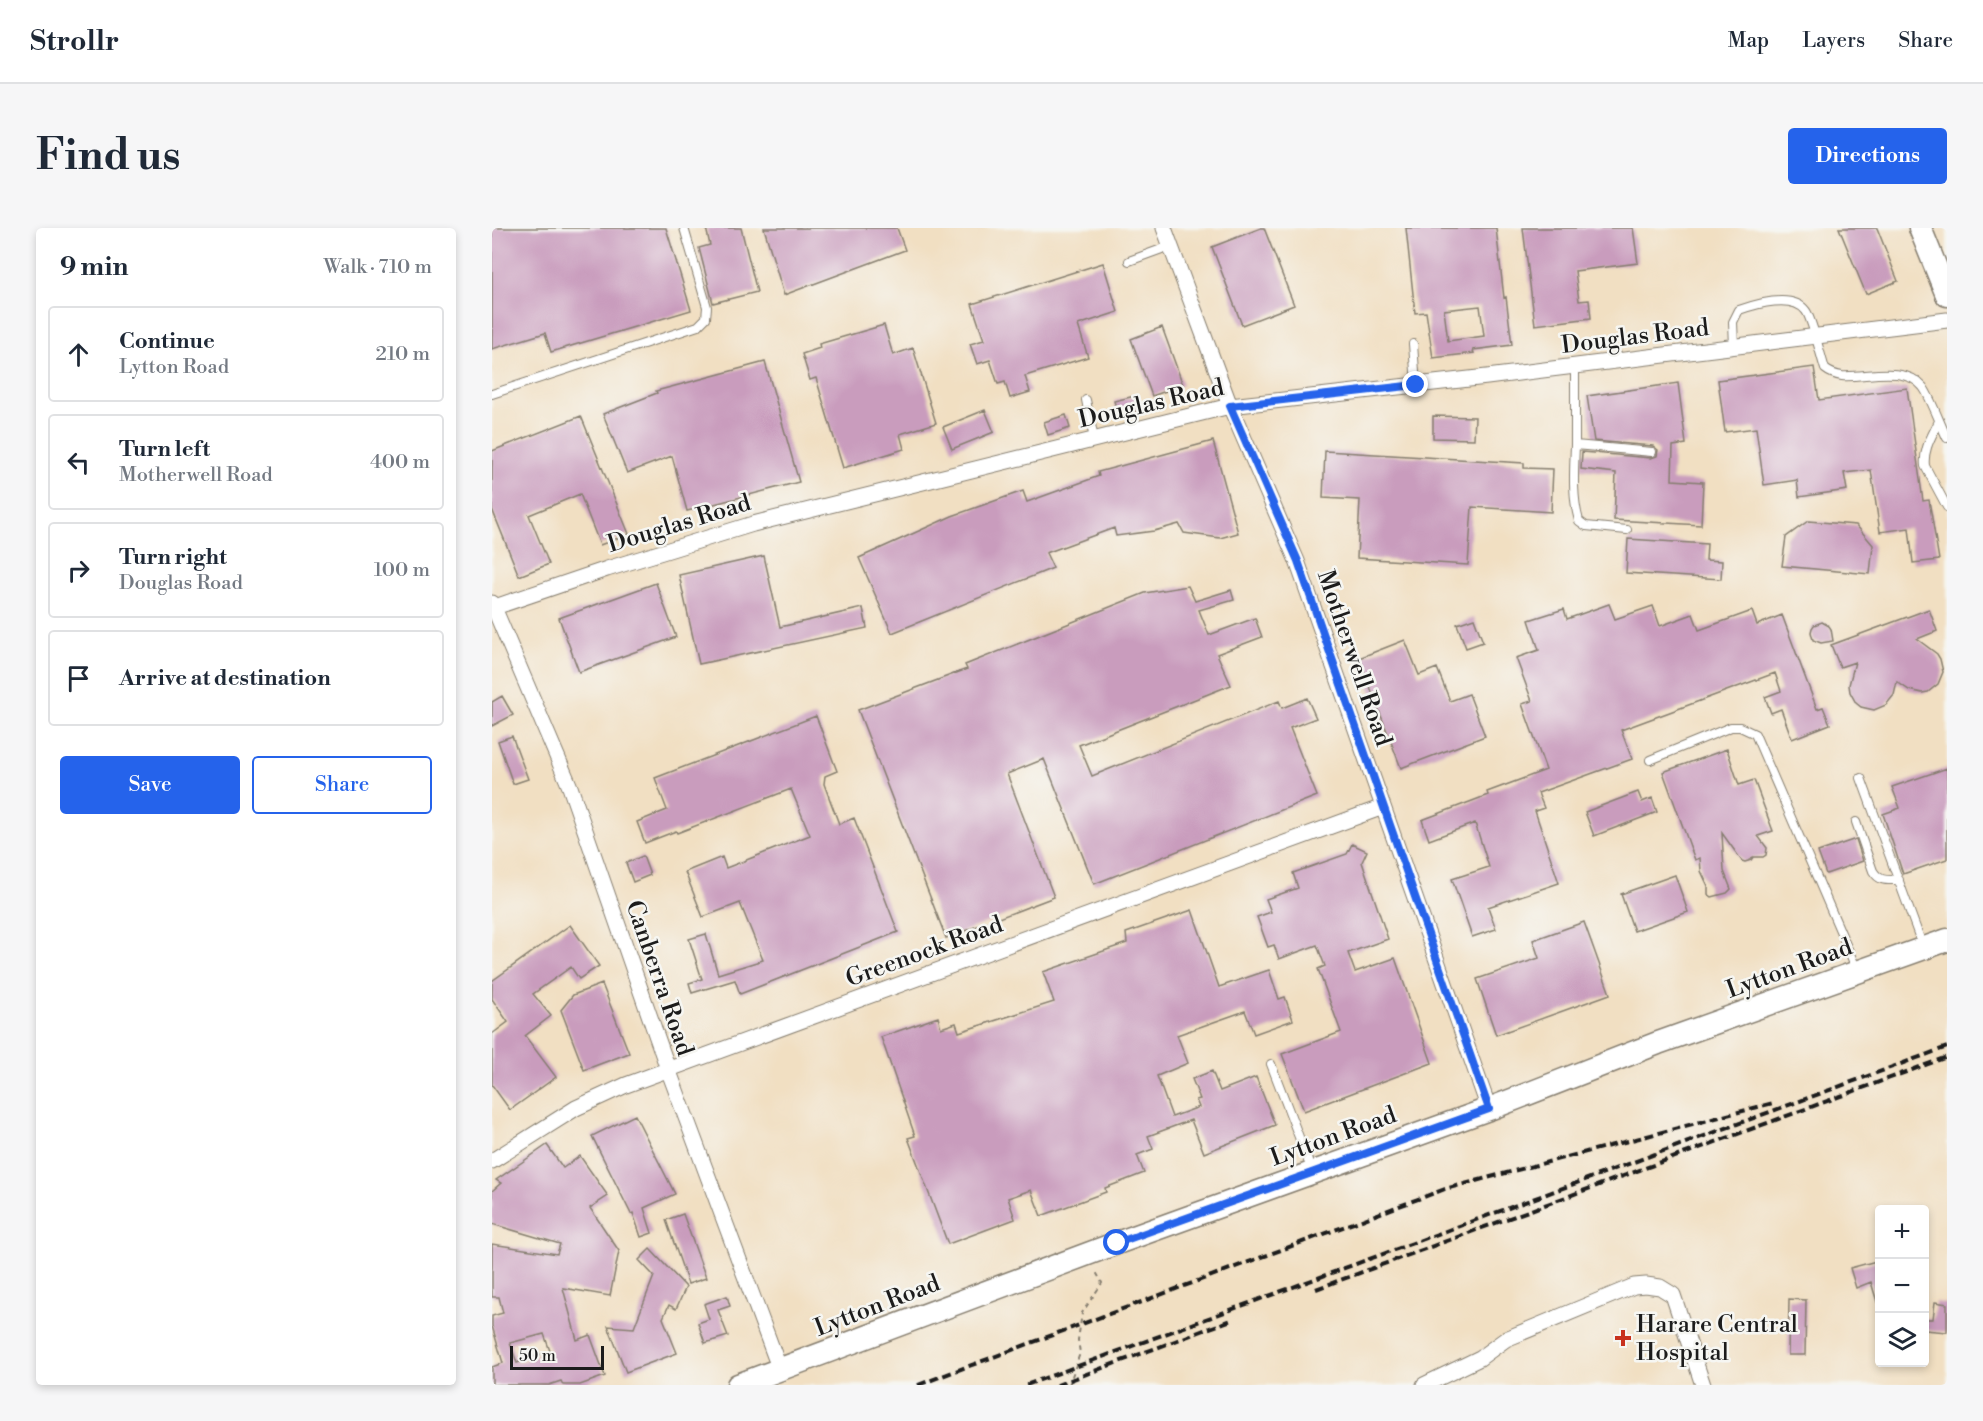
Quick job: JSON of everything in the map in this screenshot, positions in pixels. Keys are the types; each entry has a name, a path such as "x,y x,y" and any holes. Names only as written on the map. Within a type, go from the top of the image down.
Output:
{"main road":[{"path":"1920,228 1947,295"},
{"name":"Lytton Road","path":"738,1385 1088,1254 1489,1109 1658,1043 1947,940"}],"street":[{"name":"Motherwell Road","path":"1164,228 1230,406 1298,561 1489,1109"},
{"name":"Douglas Road","path":"492,606 753,524 1230,406 1947,320"},
{"name":"Canberra Road","path":"492,606 570,787 668,1069 780,1370"},
{"name":"Greenock Road","path":"492,1161 576,1108 626,1085 1383,807"},
{"path":"1424,1385 1480,1358 1506,1339 1634,1286 1646,1285 1660,1287 1673,1295 1703,1385"}],"lane":[{"path":"492,394 698,326 706,318 707,307 684,228"},
{"path":"1129,261 1170,246"},
{"path":"1734,346 1733,322 1739,310 1760,303 1784,302 1799,305 1807,312 1825,369 1833,374 1844,376 1891,373 1912,379 1923,387 1947,438"},
{"path":"1413,344 1416,385"},
{"path":"1575,366 1573,479 1579,521 1586,526 1627,530"},
{"path":"1086,400 1094,439"},
{"path":"1939,421 1924,452 1924,459 1925,466 1947,507"},
{"path":"1575,446 1652,452"},
{"path":"1650,760 1731,728 1740,727 1755,734 1858,971"},
{"path":"1862,778 1923,948"},
{"path":"1856,822 1878,878 1899,880"},
{"path":"1271,1064 1313,1173"}],"path":[{"path":"1069,1385 1080,1353 1077,1340 1082,1313 1102,1283 1088,1254"}],"building":[{"path":"492,228 666,228 691,310 551,352 545,333 492,349"},
{"path":"706,228 741,228 757,292 713,303 699,248 710,245"},
{"path":"764,228 897,228 905,250 784,295"},
{"path":"1264,228 1294,305 1242,325 1212,247"},
{"path":"1406,228 1496,228 1512,345 1433,358 1426,312 1415,313","holes":["1480,306 1484,336 1448,341 1444,310"]},
{"path":"1523,228 1633,228 1638,263 1575,271 1579,301 1589,300 1591,318 1535,325"},
{"path":"1839,228 1877,228 1898,281 1866,294"},
{"path":"1103,263 1118,312 1078,325 1088,357 1025,376 1030,392 1010,398 1005,382 998,384 990,360 977,364 970,344 984,340 972,304"},
{"path":"884,325 893,355 913,348 936,423 900,434 904,449 843,468 816,378 810,380 802,354 820,348 819,344"},
{"path":"1162,327 1183,385 1152,396 1131,339"},
{"path":"765,362 799,482 687,511 672,456 627,473 603,414 657,393 656,391"},
{"path":"1814,367 1819,400 1907,388 1923,501 1929,500 1939,560 1913,563 1909,528 1880,532 1871,470 1844,473 1847,490 1799,497 1797,480 1764,485 1756,428 1725,432 1718,380"},
{"path":"1678,383 1686,444 1673,446 1672,480 1703,482 1701,525 1614,520 1616,473 1581,469 1582,452 1651,458 1657,456 1658,450 1653,446 1594,441 1587,396"},
{"path":"1135,396 1139,410 1118,415 1114,401"},
{"path":"985,410 994,432 952,449 943,427"},
{"path":"1066,415 1070,428 1048,435 1044,422"},
{"path":"581,416 629,534 600,545 580,494 529,515 549,564 519,576 492,509 492,451"},
{"path":"1433,416 1475,417 1474,439 1433,438"},
{"path":"1213,441 1238,533 1220,538 1184,533 1179,524 1154,531 1116,536 1114,528 1046,553 1053,568 892,633 859,558 952,516 1023,491 1027,502 1099,476 1098,472"},
{"path":"1325,451 1524,463 1524,468 1553,469 1551,512 1472,507 1468,565 1357,558 1360,500 1323,498"},
{"path":"1808,521 1856,525 1873,545 1870,574 1782,566 1786,537"},
{"path":"1628,539 1707,544 1706,560 1722,561 1721,579 1626,573"},
{"path":"764,556 780,627 863,608 867,628 699,664 679,575"},
{"path":"656,583 676,637 579,672 559,618"},
{"path":"1188,586 1195,601 1231,590 1234,600 1199,610 1209,635 1255,618 1262,637 1217,654 1231,685 1079,745 1092,776 1279,701 1282,708 1307,698 1316,718 1290,728 1317,796 1094,884 1044,759 1007,774 1054,897 946,938 858,710 967,669 965,665 1145,593"},
{"path":"1609,604 1615,619 1653,606 1660,626 1693,614 1699,630 1752,611 1757,625 1782,615 1817,709 1823,707 1830,724 1792,739 1781,709 1771,713 1765,697 1781,691 1775,673 1621,730 1632,759 1538,793 1544,808 1535,811 1559,883 1488,907 1496,929 1472,937 1452,879 1489,867 1475,823 1429,840 1422,820 1546,770 1522,704 1532,701 1516,658 1539,650 1529,620 1564,609 1567,619"},
{"path":"1929,609 1937,631 1917,639 1937,654 1940,659 1943,672 1938,684 1928,692 1922,693 1909,690 1897,682 1894,695 1886,705 1874,710 1861,707 1850,692 1849,685 1855,662 1840,667 1831,645"},
{"path":"1474,618 1483,642 1466,648 1457,624"},
{"path":"1822,622 1831,629 1833,641 1821,643 1813,640 1812,628"},
{"path":"1405,640 1419,675 1437,668 1450,701 1469,694 1485,736 1401,768 1359,658"},
{"path":"502,696 513,715 492,726 492,702"},
{"path":"816,716 837,771 825,776 824,784 839,824 854,818 898,932 740,994 735,980 692,993 689,983 702,979 689,939 706,934 718,974 763,960 740,903 703,917 685,872 722,857 726,868 810,835 791,789 645,843 637,822 667,810 655,778"},
{"path":"512,736 528,779 513,784 498,741"},
{"path":"1727,749 1739,785 1754,780 1773,831 1758,836 1767,848 1766,855 1753,857 1745,862 1722,833 1724,871 1731,889 1727,893 1712,897 1708,894 1708,886 1701,871 1700,858 1695,860 1663,772"},
{"path":"1947,768 1947,859 1903,874 1883,814 1900,808 1892,787"},
{"path":"1638,792 1642,802 1652,798 1657,812 1594,836 1585,812"},
{"path":"1856,839 1863,861 1826,874 1818,852"},
{"path":"1352,844 1367,851 1362,862 1388,939 1348,953 1355,972 1395,958 1432,1063 1304,1111 1282,1054 1341,1032 1318,969 1325,966 1317,945 1279,959 1274,945 1268,947 1257,917 1271,912 1266,899 1298,888 1293,873 1347,854"},
{"path":"643,856 650,875 633,882 626,863"},
{"path":"1675,875 1688,912 1634,931 1621,894"},
{"path":"1192,910 1219,987 1269,970 1279,999 1285,997 1293,1020 1254,1034 1245,1011 1177,1035 1188,1063 1157,1076 1172,1117 1199,1107 1196,1100 1200,1099 1192,1079 1212,1071 1220,1091 1256,1077 1275,1125 1204,1153 1191,1120 1148,1136 1153,1149 1137,1155 1144,1173 1105,1188 1106,1192 1041,1216 1031,1190 1008,1198 1015,1219 948,1244 908,1138 915,1136 881,1037 938,1017 941,1028 956,1023 959,1032 1054,1002 1043,972 1127,943 1126,933"},
{"path":"1584,922 1610,994 1496,1035 1477,979 1539,958 1533,940"},
{"path":"570,925 599,966 579,979 571,967 533,994 551,1016 525,1036 556,1077 510,1110 492,1085 492,1034 508,1022 492,999 492,981"},
{"path":"602,984 629,1053 584,1070 561,1010 573,995"},
{"path":"635,1115 675,1194 644,1208 652,1233 641,1237 633,1213 631,1214 592,1136"},
{"path":"547,1145 563,1168 580,1156 608,1196 590,1208 619,1251 610,1296 563,1288 577,1340 590,1335 605,1376 580,1385 563,1385 561,1381 549,1385 492,1385 492,1367 503,1363 492,1326 492,1316 503,1313 499,1297 492,1297 492,1244 557,1254 560,1244 492,1224 492,1191 501,1183 496,1180","holes":["544,1334 550,1351 517,1363 510,1343"]},
{"path":"683,1214 706,1278 688,1284 666,1220"},
{"path":"650,1249 686,1287 676,1309 669,1305 663,1318 677,1353 626,1372 608,1326 634,1328 654,1276 639,1260"},
{"path":"1875,1261 1875,1295 1871,1282 1856,1288 1850,1268"},
{"path":"727,1296 730,1306 718,1310 728,1336 705,1343 698,1323 709,1319 704,1304"},
{"path":"1789,1299 1806,1300 1805,1355 1788,1355"},
{"path":"1935,1302 1947,1304 1947,1332 1929,1330 1929,1319 1933,1319"}],"railway":[{"path":"1026,1385 1947,1047"},
{"path":"1316,1289 1947,1057"},
{"path":"918,1385 1445,1189 1773,1103"},
{"path":"1057,1385 1234,1319"}],"place":[{"name":"Harare Central Hospital","path":"1623,1338"}],"route":[{"path":"1117,1243 1489,1109 1298,561 1230,406 1416,385"}]}
